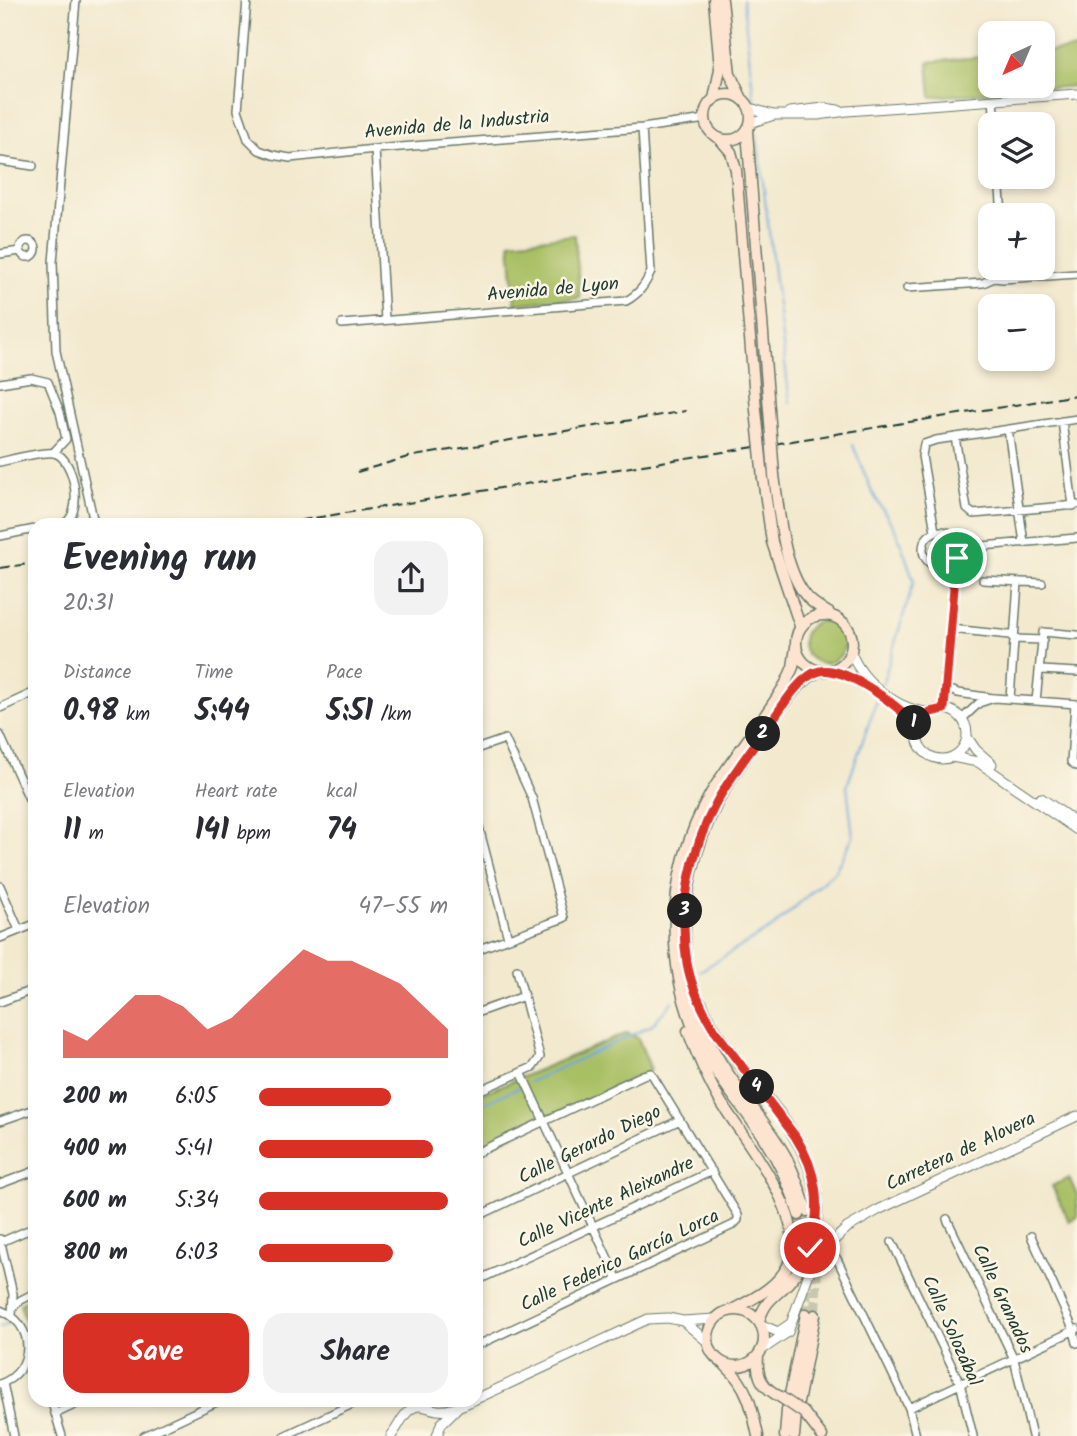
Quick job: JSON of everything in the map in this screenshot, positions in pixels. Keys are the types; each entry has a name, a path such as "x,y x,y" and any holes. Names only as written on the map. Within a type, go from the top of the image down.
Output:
{"main road":[{"path":"674,947 682,994 700,1042 717,1073 779,1163 803,1213 786,1158 710,1043 692,996 684,929 692,866 707,823 728,783 803,681 842,664 851,652 851,635 842,621 809,600 794,573 769,477 756,410 736,165 732,152 712,133 706,119 707,108 714,99 720,69 714,0"},
{"path":"722,0 730,74 746,104 769,409 772,542 800,626"},
{"path":"714,99 731,94 746,104"},
{"path":"719,138 734,139 748,127"},
{"path":"758,1436 745,1387 716,1358 708,1342 708,1333 715,1319 723,1312 734,1309 764,1292 783,1272 792,1253 792,1230 768,1174 717,1096 694,1048 678,1002 673,973 677,887 693,829 717,783 786,683 793,667 796,636 800,626 816,615 835,616"},
{"path":"796,647 804,663 825,670"},
{"path":"687,965 715,1031 795,1136 806,1154 815,1181 817,1209 810,1248 795,1275 766,1303 760,1323"},
{"path":"734,1309 745,1311 760,1323 764,1333 757,1367 760,1380 768,1390 804,1413 822,1436"},
{"path":"785,1436 787,1410 811,1315 794,1436"},
{"path":"724,1364 737,1367 744,1365 761,1352"}],"street":[{"path":"76,0 53,262 56,351 93,518"},
{"name":"Avenida de la Industria","path":"247,0 238,110 248,139 259,150 273,155 290,159 375,149 642,128 706,119"},
{"path":"746,104 783,115 1077,94"},
{"path":"993,100 994,112"},
{"path":"748,127 796,110 818,108 847,111"},
{"name":"Avenida de Lyon","path":"342,324 626,301 636,295 651,272 642,128"},
{"path":"375,149 385,320"},
{"path":"0,161 33,166"},
{"path":"0,254 20,251"},
{"path":"1055,276 1077,274"},
{"path":"907,288 983,283 990,280"},
{"path":"0,383 31,378 48,382 66,439 53,453"},
{"path":"935,531 922,450 924,444 1077,419"},
{"path":"955,437 967,509 973,514 1075,505 1062,421"},
{"path":"1008,429 1024,543"},
{"path":"0,461 53,453 63,457 68,466 75,500 71,518"},
{"path":"0,536 28,531"},
{"path":"935,531 951,534 956,538 959,548 957,558 949,565 937,567 927,561 923,544 935,531"},
{"path":"959,548 1077,538"},
{"path":"944,709 954,588 949,565"},
{"path":"983,580 1042,583"},
{"path":"1010,699 1018,582"},
{"path":"951,629 1010,635 1014,639 1043,640"},
{"path":"1036,701 1043,632 1077,635"},
{"path":"851,652 858,668 874,684 908,708 930,712 944,709 953,711 962,719 967,737 985,759 1077,823"},
{"path":"825,670 852,677 905,714 917,728 918,743 929,755 945,759 969,758 978,762 1077,830"},
{"path":"1041,670 1077,672"},
{"path":"945,688 958,693 994,698 1076,704 1075,763"},
{"path":"0,708 28,695"},
{"path":"962,719 979,704 994,698"},
{"path":"917,728 930,712"},
{"path":"0,735 28,797"},
{"path":"952,757 960,751 967,737"},
{"path":"483,747 505,739 532,798 564,918 483,947"},
{"path":"483,843 508,938"},
{"path":"0,886 19,930"},
{"path":"0,938 28,927"},
{"path":"483,1089 533,1067 540,1057 517,970"},
{"path":"0,1002 28,992"},
{"path":"483,1011 524,996"},
{"path":"521,1072 617,1279"},
{"path":"483,1150 643,1074 651,1073 712,1171"},
{"path":"0,1121 28,1111"},
{"name":"Carretera de Alovera","path":"791,1322 804,1284 815,1263 835,1239 860,1220 1077,1116"},
{"name":"Calle Gerardo Diego","path":"483,1214 680,1120"},
{"name":"Calle Federico García Lorca","path":"483,1343 733,1225 738,1220 738,1214 712,1171"},
{"name":"Calle Vicente Aleixandre","path":"483,1278 712,1171"},
{"path":"0,1184 28,1174"},
{"name":"Calle Granados","path":"947,1219 1014,1359 1032,1436"},
{"path":"28,1230 0,1241 13,1294 12,1311 28,1344"},
{"path":"1031,1236 1075,1330 1077,1343"},
{"name":"Calle Solozábal","path":"892,1242 960,1384 973,1436"},
{"path":"838,1259 909,1408 916,1436"},
{"path":"12,1311 21,1300 28,1296"},
{"path":"0,1310 12,1311"},
{"path":"483,1395 641,1322 668,1318 683,1321 715,1319"},
{"path":"683,1321 708,1342"},
{"path":"760,1323 778,1332 791,1322"},
{"path":"761,1352 785,1336 791,1322"},
{"path":"909,1408 1075,1330"},
{"path":"15,1436 2,1384 19,1371 28,1355"},
{"path":"53,1407 62,1436"},
{"path":"55,1414 70,1407"},
{"path":"144,1436 206,1407"},
{"path":"284,1436 346,1407"},
{"path":"391,1436 403,1428 410,1407"},
{"path":"427,1407 435,1410 457,1408"},
{"path":"437,1436 441,1424 457,1408"},
{"path":"435,1410 441,1424"}],"green space":[{"path":"1077,49 1077,86 1055,88 1055,51"},
{"path":"978,57 978,93 931,97 928,62"},
{"path":"575,235 580,298 515,304 510,242"},
{"path":"824,621 839,627 845,642 839,657 824,663 809,657 803,642 809,627"},
{"path":"627,1033 638,1038 651,1070 483,1149 483,1093"},
{"path":"1069,1178 1077,1195 1077,1217 1069,1221 1052,1186"},
{"path":"28,1300 28,1331 20,1304"}],"waterway":[{"path":"743,0 754,100"},
{"path":"757,134 790,403"},
{"path":"853,445 872,492 897,533 914,581 882,685"},
{"path":"700,971 773,927 835,871 853,837 847,786 878,697"},
{"path":"530,1082 651,1026 673,1001"},
{"path":"483,1104 522,1086"},
{"path":"0,1327 11,1322"}],"tunnel":[{"path":"807,1211 817,1266 815,1315"},
{"path":"799,1215 807,1258 806,1314"}],"railway":[{"path":"314,518 1077,395"},
{"path":"357,472 408,457 686,411"},
{"path":"0,568 28,564"}],"route":[{"path":"810,1248 817,1220 817,1192 806,1154 715,1031 687,965 684,929 692,866 702,834 722,793 788,699 808,676 831,670 852,677 905,714 917,728 930,712 944,709 954,588 949,565 957,558"}]}
